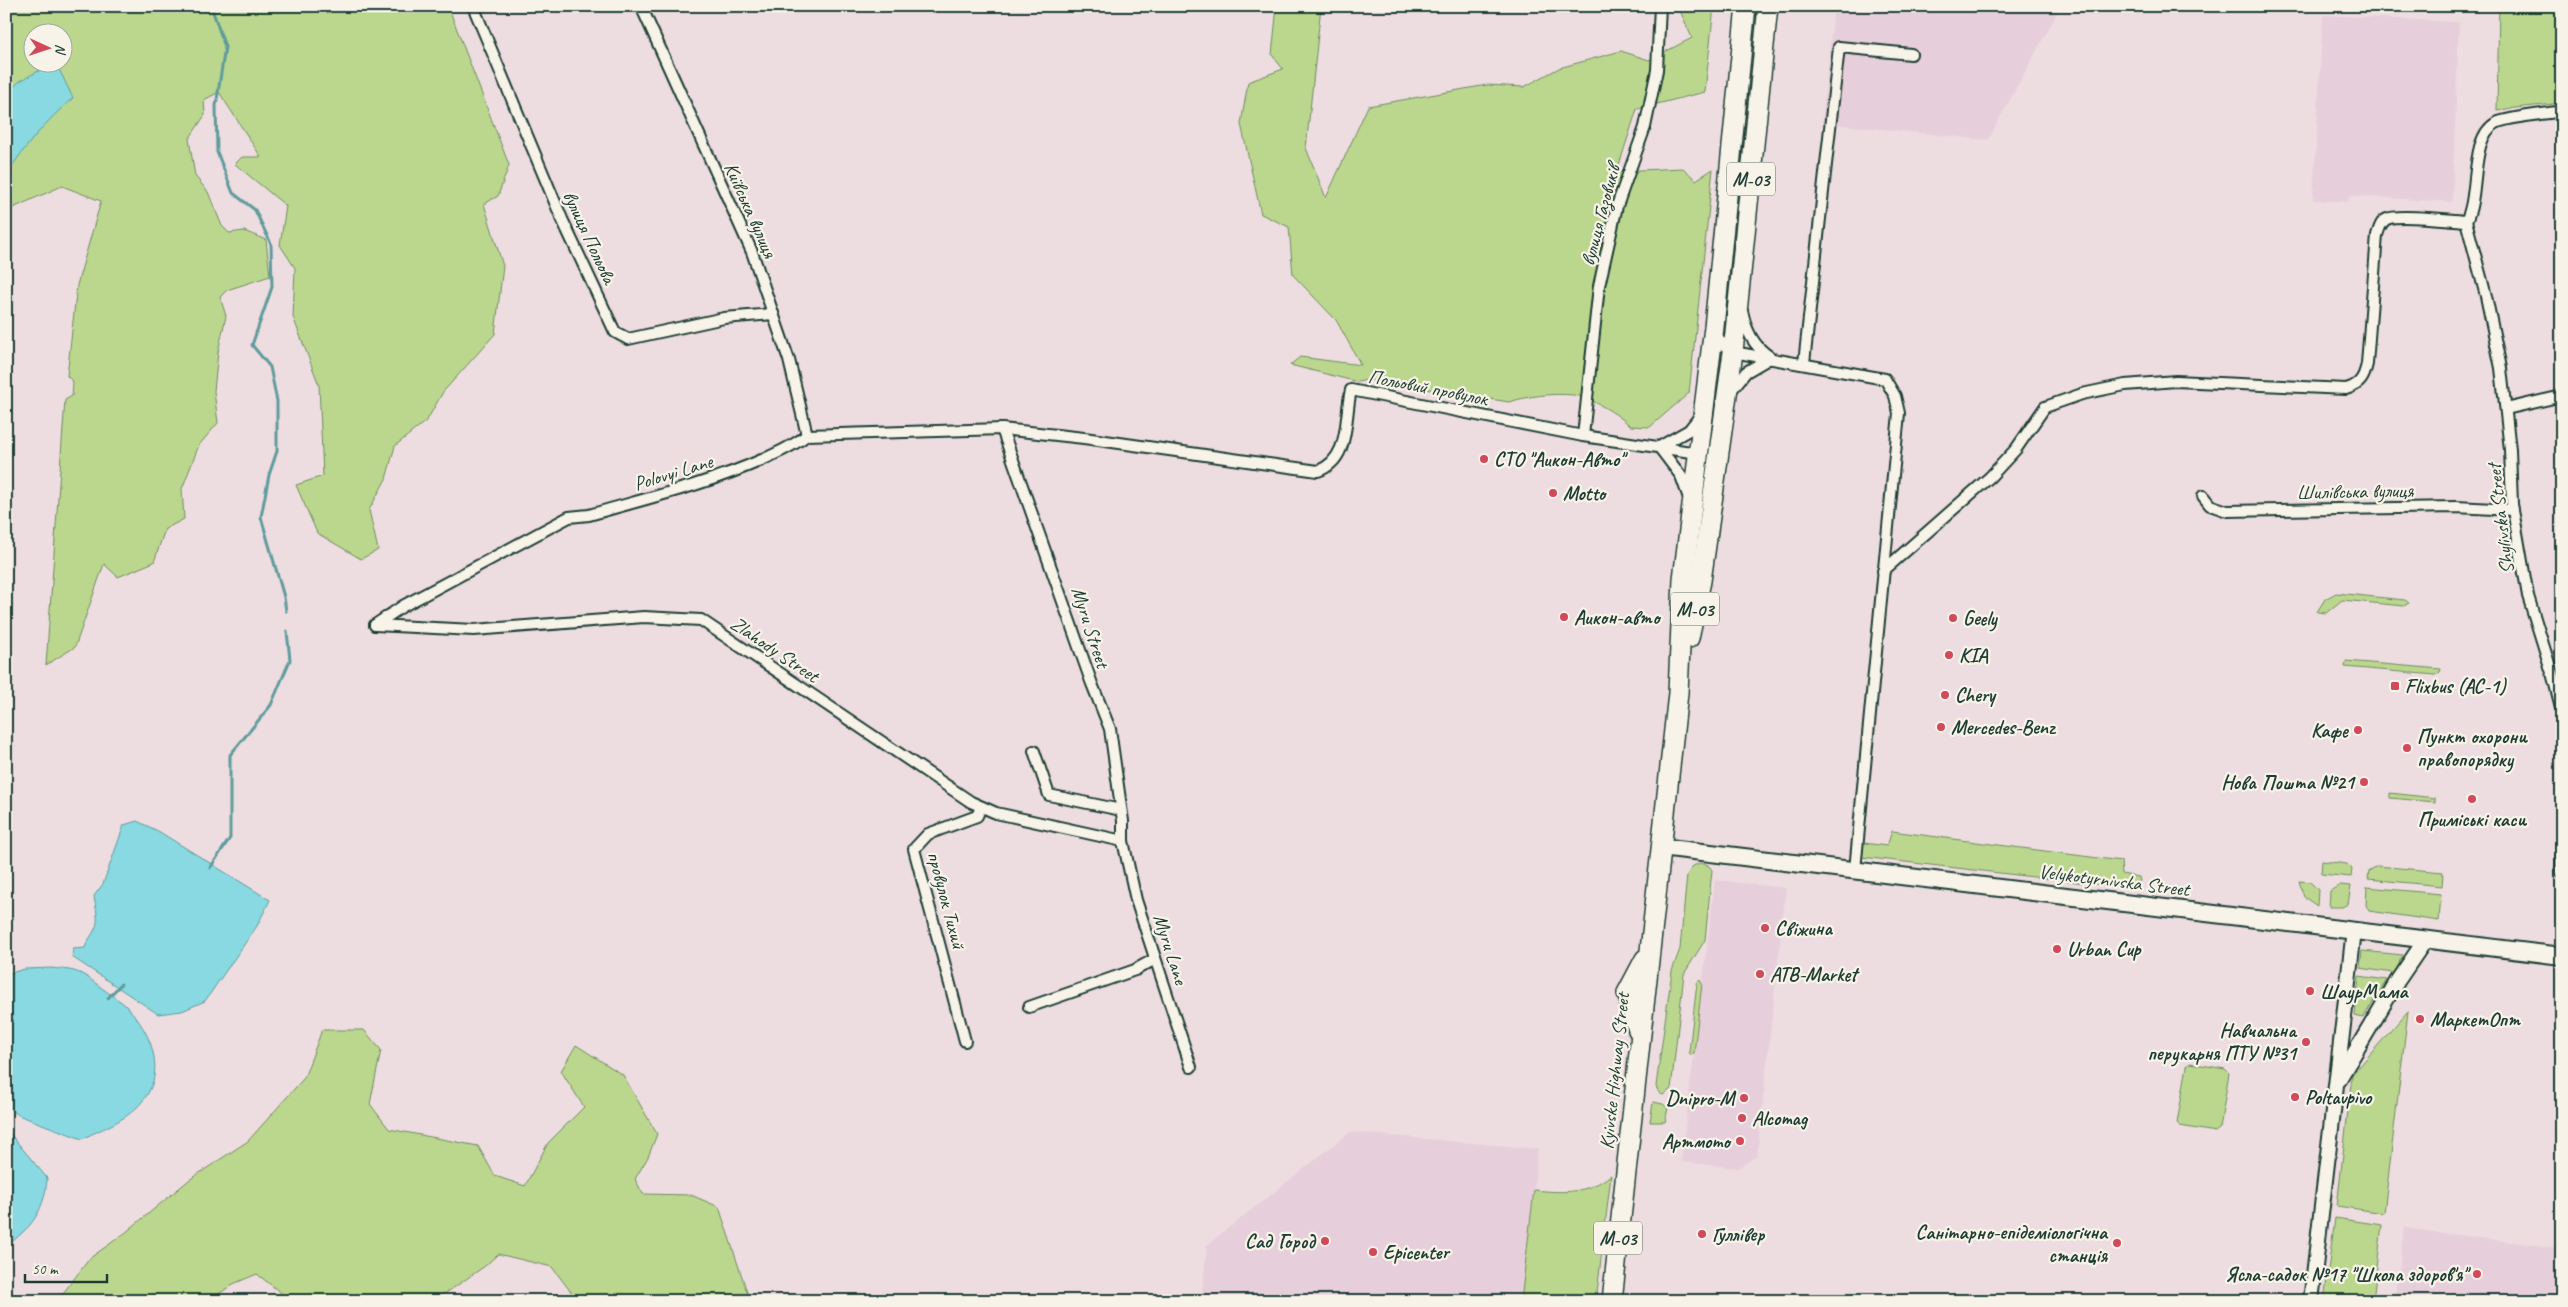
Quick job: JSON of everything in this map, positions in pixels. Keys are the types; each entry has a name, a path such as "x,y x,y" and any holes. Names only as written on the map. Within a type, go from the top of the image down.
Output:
{"highway":[{"name":"М-03","path":"1661,847 1678,693 1683,579 1714,327 1746,6"},
{"name":"М-03","path":"1678,693 1701,581 1728,396 1768,6"},
{"name":"Kyivske Highway Street","path":"1612,1301 1639,1049 1637,1023 1627,993 1645,960 1651,938 1661,847"}],"main road":[{"name":"Velykotyrnivska Street","path":"1661,847 2562,956"},
{"path":"2311,1301 2354,930"},
{"path":"2336,1084 2398,980 2426,939"}],"street":[{"name":"вулиця Польова","path":"473,6 562,219 615,332 628,339 724,318 773,314"},
{"name":"Київська вулиця","path":"641,6 752,252 789,360 807,436"},
{"name":"вулиця Газовиків","path":"1583,436 1599,286 1617,206 1645,127 1657,70 1660,6"},
{"path":"1804,363 1839,48 1911,54"},
{"path":"2562,111 2498,122 2487,130 2480,144 2472,210 2466,221 2486,296 2501,368 2506,409 2562,396"},
{"path":"1883,571 1990,477 2016,449 2045,407 2082,394 2124,385 2176,381 2346,389 2356,386 2364,378 2367,364 2377,235 2382,223 2387,218 2466,221"},
{"path":"1739,296 1748,331 1755,345 1770,358"},
{"path":"1714,327 1722,344 1733,352 1804,363 1885,379 1895,396 1899,413 1855,870"},
{"path":"1708,372 1718,360 1733,352"},
{"path":"1728,396 1746,372 1770,358"},
{"name":"Польовий провулок","path":"1002,429 1084,438 1318,471 1330,467 1337,458 1343,444 1351,390 1583,436 1698,453"},
{"name":"Shylivska Street","path":"2506,409 2513,510 2528,596 2562,711"},
{"path":"1692,507 1681,476 1659,447 1689,430 1697,422 1703,410"},
{"path":"1712,503 1705,468 1698,453 1712,443 1723,425"},
{"path":"807,436 1002,429"},
{"name":"Myru Street","path":"1002,429 1092,684 1110,729 1121,810 1123,840"},
{"name":"Polovyi Lane","path":"375,625 402,606 569,517 589,515 708,481 797,444 807,436"},
{"name":"Шилівська вулиця","path":"2203,496 2210,505 2227,511 2456,507 2513,510"},
{"name":"Zlahody Street","path":"375,625 474,630 644,617 701,620 971,802 996,813 1123,840"},
{"path":"1034,751 1048,795 1121,810"},
{"path":"2562,804 2562,872"},
{"name":"провулок Тихий","path":"965,1041 914,849 928,834 977,816 981,806"},
{"name":"Myru Lane","path":"1123,840 1136,900 1191,1067"},
{"path":"1029,1008 1135,970 1155,959"}],"shaded area":[{"path":"1834,6 2061,6 1988,140 1822,123"},
{"path":"2323,15 2459,22 2452,202 2349,196 2348,202 2313,200"},
{"path":"1715,880 1786,888 1757,1156 1738,1168 1681,1162"},
{"path":"1350,1132 1538,1149 1522,1301 1201,1301 1207,1245"},
{"name":"Ясла-садок №17 \"Школа здоров'я\"","path":"2404,1228 2559,1248 2552,1301 2395,1301"}],"green space":[{"path":"6,6 448,6 509,165 498,196 484,204 503,266 495,334 443,392 427,420 395,446 386,479 369,510 378,550 361,559 317,533 296,485 323,476 319,385 293,317 295,268 280,245 286,206 235,164 242,157 261,157 219,92 204,100 205,115 189,139 195,176 208,192 222,226 229,233 244,231 266,240 270,276 227,290 220,297 226,316 218,352 214,391 218,423 199,445 182,489 184,519 165,529 154,562 118,577 104,564 75,647 46,665 65,400 72,396 73,382 67,376 77,285 101,201 62,186 6,211"},
{"path":"1277,6 1321,6 1306,148 1326,198 1368,106 1487,85 1524,87 1559,68 1621,51 1649,60 1692,38 1678,6 1714,6 1705,92 1637,109 1617,171 1683,168 1696,180 1713,169 1689,393 1650,427 1630,426 1603,407 1579,396 1557,394 1509,402 1367,380 1358,382 1290,365 1300,357 1361,365 1336,320 1293,275 1289,227 1261,214 1241,124 1248,82 1283,69 1272,55"},
{"path":"2499,6 2562,6 2562,103 2497,110"},
{"path":"2336,593 2405,600 2409,603 2404,606 2342,600 2326,613 2317,612 2325,599"},
{"path":"2346,661 2441,669 2435,675 2345,667"},
{"path":"2390,793 2435,798 2435,802 2390,798"},
{"path":"1892,831 2121,861 2122,874 2139,877 2140,881 2129,886 2111,886 1862,857 1864,843 1887,846"},
{"path":"2322,861 2347,864 2352,869 2351,877 2321,874"},
{"path":"1700,863 1708,865 1712,870 1705,940 1684,974 1671,1089 1663,1095 1659,1093 1656,1086 1672,971 1680,949 1687,875 1693,866"},
{"path":"2377,866 2443,872 2442,886 2368,879 2369,871"},
{"path":"2299,881 2310,882 2318,890 2317,906 2304,897"},
{"path":"2340,885 2351,886 2348,904 2342,907 2329,907 2330,891"},
{"path":"2367,887 2441,894 2439,921 2369,911 2366,905"},
{"path":"2362,951 2403,955 2393,973 2360,968"},
{"path":"2359,976 2387,980 2363,1018 2355,1016"},
{"path":"1700,980 1702,984 1694,1053 1691,1055 1689,1052 1697,983"},
{"path":"2408,1011 2384,1213 2337,1206 2352,1075"},
{"path":"322,1030 364,1030 381,1050 370,1104 389,1129 478,1146 495,1176 525,1186 548,1143 584,1107 561,1071 576,1045 623,1075 657,1134 648,1157 635,1179 643,1194 691,1195 719,1207 750,1301 578,1301 552,1267 498,1254 485,1266 446,1293 419,1301 306,1301 285,1296 257,1274 233,1284 209,1301 57,1301 90,1258 125,1233 189,1180 248,1141 304,1078"},
{"path":"2190,1063 2225,1069 2229,1073 2220,1128 2215,1132 2180,1126 2177,1123 2187,1066"},
{"path":"1653,1102 1663,1104 1668,1108 1665,1122 1650,1122"},
{"path":"1611,1175 1596,1301 1521,1301 1534,1190 1574,1191 1593,1186"},
{"path":"2335,1218 2382,1225 2373,1301 2324,1301"}],"water":[{"path":"36,72 60,72 73,98 37,134 6,175 6,93 20,81"},
{"path":"137,821 158,831 270,900 257,926 205,1001 182,1011 158,1014 72,957 73,949 85,948 94,931 97,917 94,896 103,884 124,825"},
{"path":"51,968 71,970 83,974 123,1003 143,1028 153,1051 155,1063 151,1087 139,1106 108,1127 82,1139 18,1115 6,1105 6,974 25,969"},
{"path":"6,1129 47,1178 45,1193 37,1214 29,1226 6,1249"}],"waterway":[{"path":"211,6 225,47 216,106 217,152 233,193 255,210 271,244 272,287 252,345 270,367 277,401 277,451 269,475 261,517 284,597 286,611"},
{"path":"210,868 230,838 230,755 271,705 290,660 287,631"},
{"path":"108,998 121,984"}],"place":[{"name":"СТО \"Аикон-Авто\"","path":"1484,459"},
{"name":"Motto","path":"1553,493"},
{"name":"Аикон-авто","path":"1564,617"},
{"name":"Geely","path":"1953,618"},
{"name":"KIA","path":"1949,655"},
{"name":"Flixbus (АС-1)","path":"2395,686"},
{"name":"Chery","path":"1945,695"},
{"name":"Mercedes-Benz","path":"1941,727"},
{"name":"Кафе","path":"2358,730"},
{"name":"Пункт охорони правопорядку","path":"2407,748"},
{"name":"Нова Пошта №21","path":"2364,782"},
{"name":"Приміські каси","path":"2472,799"},
{"name":"Свіжина","path":"1765,928"},
{"name":"Urban Cup","path":"2057,949"},
{"name":"ATB-Market","path":"1760,974"},
{"name":"ШаурМама","path":"2310,991"},
{"name":"МаркетОпт","path":"2420,1019"},
{"name":"Навчальна перукарня ПТУ №31","path":"2306,1042"},
{"name":"Poltavpivo","path":"2295,1097"},
{"name":"Dnipro-M","path":"1744,1098"},
{"name":"Alcomag","path":"1742,1118"},
{"name":"Артмото","path":"1740,1141"},
{"name":"Гуллівер","path":"1702,1234"},
{"name":"Сад Город","path":"1325,1241"},
{"name":"Санітарно-епідеміологічна станція","path":"2117,1243"},
{"name":"Epicenter","path":"1373,1252"},
{"name":"Ясла-садок №17 \"Школа здоров'я\"","path":"2477,1274"}]}
